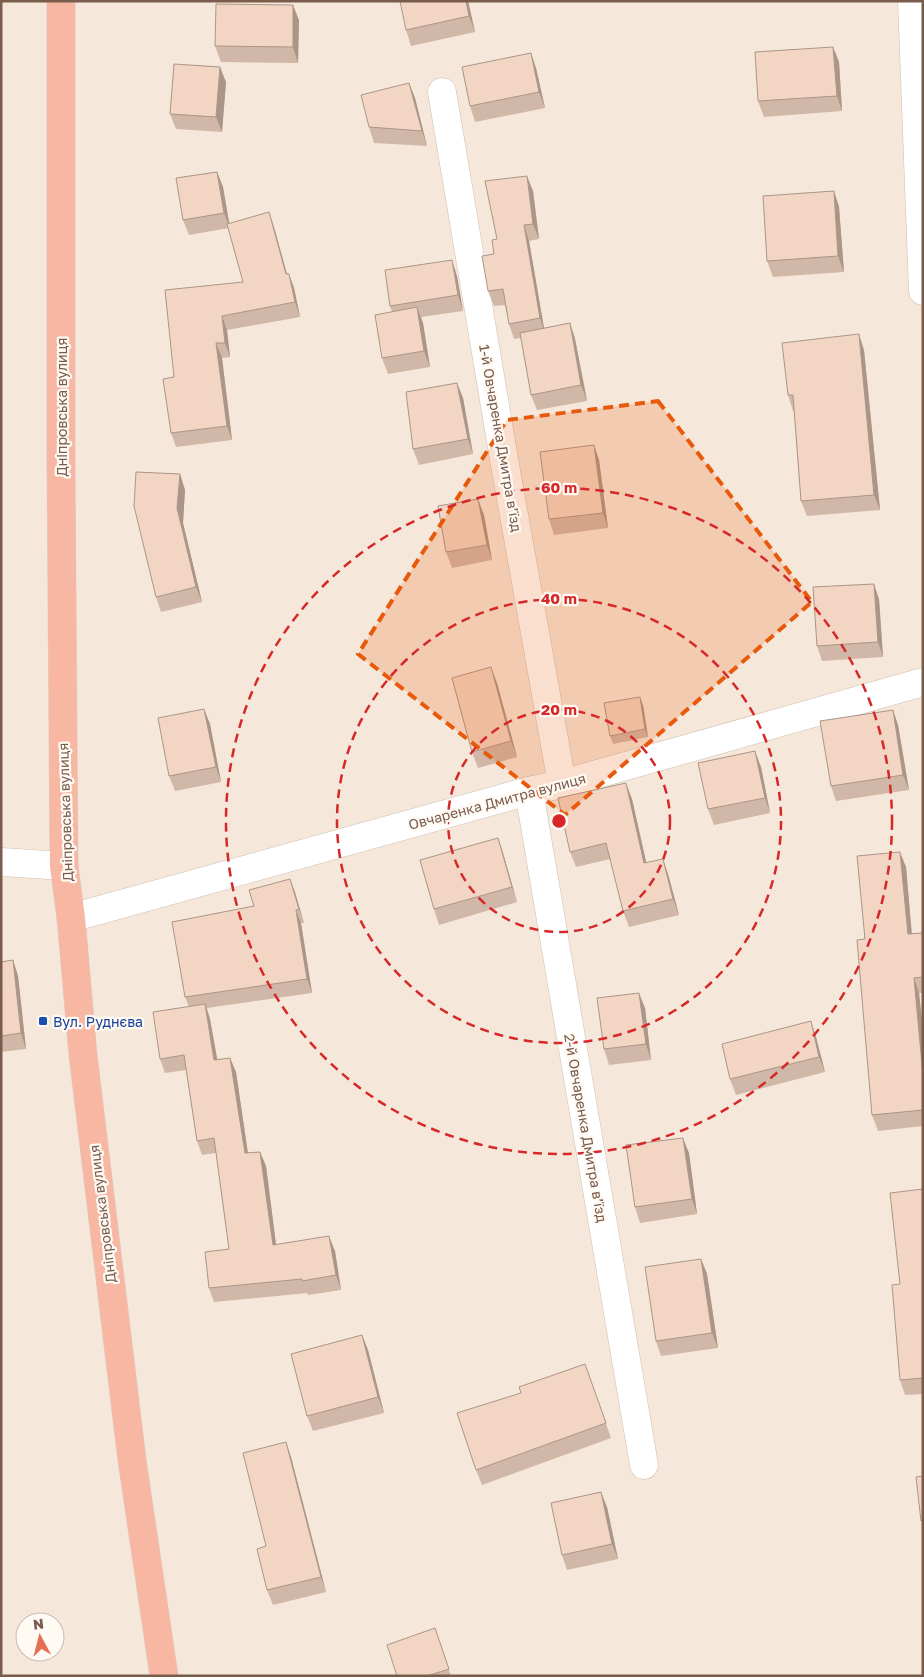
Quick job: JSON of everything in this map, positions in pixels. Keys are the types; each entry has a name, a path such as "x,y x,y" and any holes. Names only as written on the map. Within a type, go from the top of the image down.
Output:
{"highway":[{"name":"Дніпровська вулиця","path":"61,1 60,462 64,866 84,1055 132,1460 164,1676"}],"street":[{"path":"912,1 923,291"},
{"name":"1-й Овчаренка Дмитра в’їзд","path":"442,92 503,456 562,784"},
{"name":"Овчаренка Дмитра вулиця","path":"71,918 530,791 562,784 923,682"},
{"name":"2-й Овчаренка Дмитра в’їзд","path":"530,791 644,1464"},
{"path":"1,862 64,866"}],"highlighted area":[{"path":"658,401 812,602 565,815 358,654 507,420"}],"shaded area":[{"path":"1,1 923,1 923,1676 1,1676"}],"building":[{"path":"400,1 466,1 469,16 406,30"},
{"path":"216,4 293,5 293,47 215,46"},
{"path":"833,47 837,96 758,101 755,52"},
{"path":"531,53 539,92 470,106 462,67"},
{"path":"174,64 220,67 216,117 170,114"},
{"path":"409,83 422,131 369,127 361,95"},
{"path":"217,172 224,213 183,220 176,178"},
{"path":"527,176 533,224 524,225 540,318 509,324 503,289 488,291 482,256 494,254 492,240 497,239 485,181"},
{"path":"834,191 838,256 767,261 763,196"},
{"path":"269,212 286,274 289,274 295,302 222,316 225,343 216,343 227,426 171,433 163,379 174,377 165,290 243,282 227,224"},
{"path":"452,260 458,295 390,306 385,270"},
{"path":"417,307 424,351 382,358 375,315"},
{"path":"570,323 581,385 531,395 520,333"},
{"path":"859,334 874,495 801,501 793,395 788,395 782,343"},
{"path":"457,383 468,439 413,449 406,392"},
{"path":"594,445 603,513 549,519 540,452"},
{"path":"136,472 180,474 177,508 196,587 156,597 134,506"},
{"path":"478,499 487,545 446,552 438,506"},
{"path":"874,584 878,642 817,646 813,587"},
{"path":"491,667 511,741 472,752 452,678"},
{"path":"640,697 645,729 610,736 604,703"},
{"path":"204,709 216,767 169,776 158,718"},
{"path":"893,710 903,775 831,786 820,721"},
{"path":"755,751 765,798 708,809 698,763"},
{"path":"626,783 644,863 663,859 673,899 623,911 606,843 570,852 558,798"},
{"path":"498,838 512,887 434,909 420,860"},
{"path":"900,852 908,934 922,933 923,943 923,977 914,978 923,1075 923,1110 872,1115 857,940 865,939 857,856"},
{"path":"290,879 299,909 296,910 307,979 185,997 172,922 254,906 249,890"},
{"path":"13,960 21,1033 1,1036 1,962"},
{"path":"639,993 646,1044 604,1049 597,998"},
{"path":"205,1004 214,1060 230,1058 245,1153 260,1152 273,1245 329,1236 336,1275 302,1281 302,1279 209,1288 205,1252 229,1249 214,1138 197,1141 184,1055 160,1059 153,1012"},
{"path":"811,1021 819,1057 730,1079 722,1044"},
{"path":"683,1138 692,1199 635,1207 626,1145"},
{"path":"923,1189 923,1378 900,1380 892,1285 900,1284 890,1193"},
{"path":"701,1259 712,1333 656,1341 645,1267"},
{"path":"362,1335 378,1397 307,1416 291,1354"},
{"path":"585,1364 606,1423 476,1470 457,1413 521,1393 519,1387"},
{"path":"286,1442 321,1577 267,1590 257,1549 266,1546 243,1453"},
{"path":"923,1476 923,1520 921,1521 916,1477"},
{"path":"601,1492 612,1544 562,1555 551,1503"},
{"path":"435,1628 449,1669 427,1676 397,1676 387,1645"}],"place":[{"name":"Вул. Руднєва","path":"43,1021"}]}
